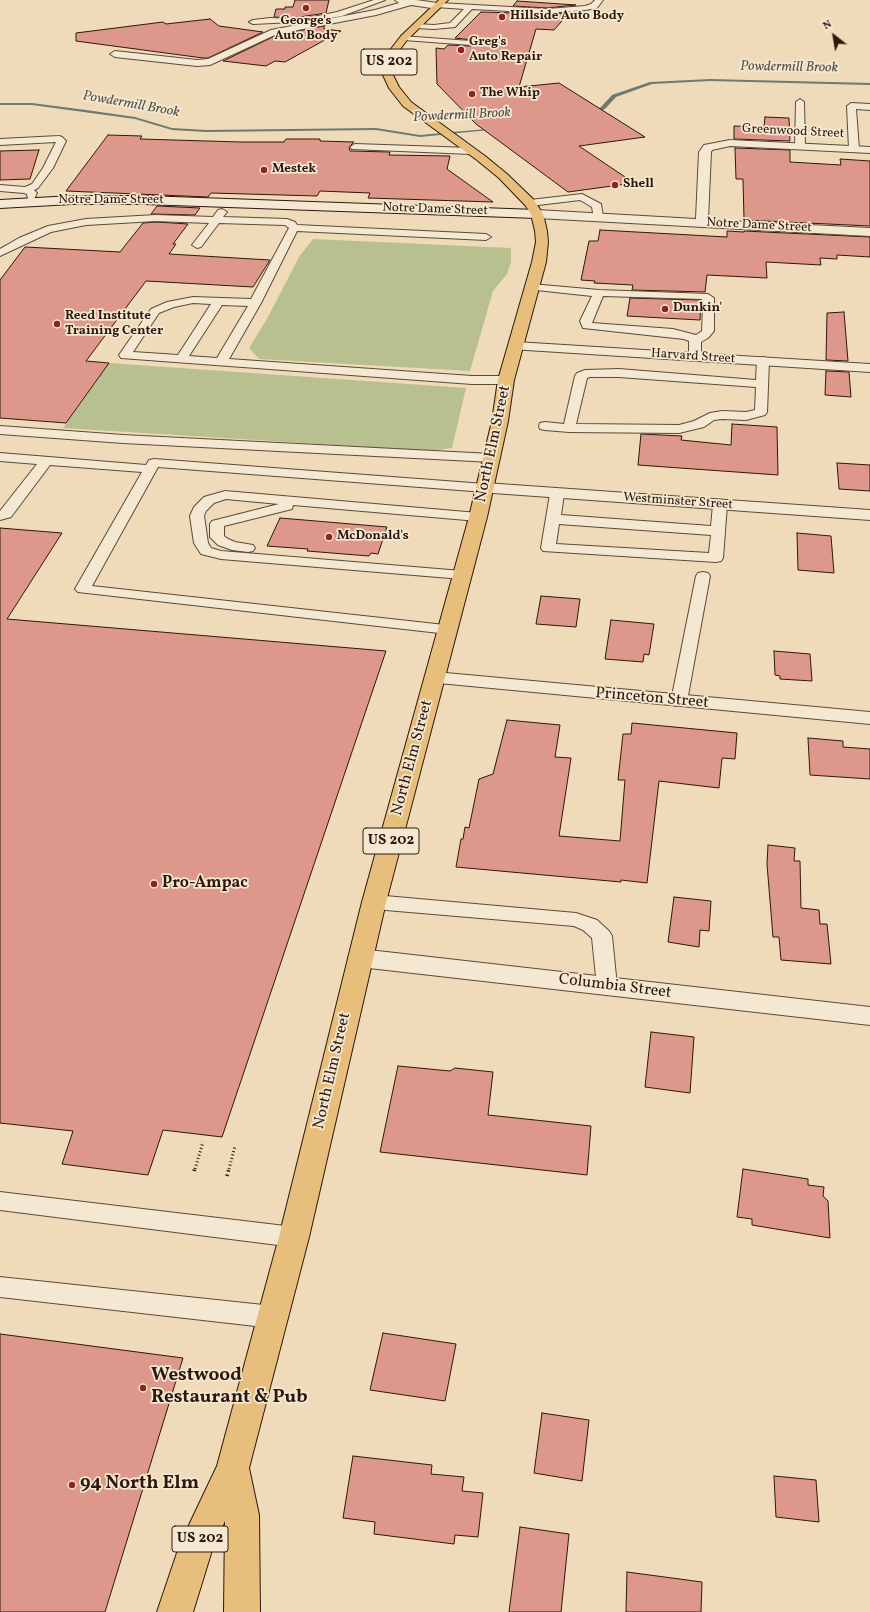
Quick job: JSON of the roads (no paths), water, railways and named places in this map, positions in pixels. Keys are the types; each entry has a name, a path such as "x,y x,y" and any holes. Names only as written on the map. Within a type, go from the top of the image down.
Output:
{"highway":[{"name":"US 202","path":"441,3 404,38 390,56 388,75 394,88 407,104 503,176 533,209"},
{"name":"North Elm Street","path":"175,1612 197,1544 233,1468 294,1237 374,902 486,488 500,421 506,380 539,262 542,231 533,209"},
{"name":"US 202","path":"233,1468 242,1515 242,1612"}],"street":[{"path":"399,0 410,2 441,3"},
{"path":"115,54 190,62 210,62 274,32 357,16 401,6 410,2"},
{"name":"Greenwood Street","path":"702,223 705,152 708,147 730,143 870,150"},
{"name":"Notre Dame Street","path":"0,204 112,200 533,209 598,217 870,232"},
{"name":"Harvard Street","path":"516,346 870,368"},
{"name":"Westminster Street","path":"486,488 870,515"},
{"name":"Princeton Street","path":"435,678 870,718"},
{"name":"Columbia Street","path":"360,958 870,1016"}],"lane":[{"path":"253,22 313,19 346,12 381,0"},
{"path":"441,3 470,7 555,11 594,6 599,0"},
{"path":"441,3 472,2 495,8"},
{"path":"416,26 434,27 452,25 470,7"},
{"path":"548,21 555,11"},
{"path":"346,12 357,16"},
{"path":"292,20 307,26"},
{"path":"404,38 471,43"},
{"path":"800,102 800,146"},
{"path":"854,149 851,106 870,107"},
{"path":"0,142 59,139 61,141 48,168 35,186 26,190"},
{"path":"355,147 471,151"},
{"path":"0,188 26,190 32,193 30,202"},
{"path":"533,209 582,197 597,206 598,217"},
{"path":"197,245 218,220 227,203"},
{"path":"0,253 23,240 48,229 86,222 156,218 287,222 294,228 486,237"},
{"path":"221,362 294,228"},
{"path":"531,287 599,293 704,296 708,298 709,306 708,331 704,336 695,340"},
{"path":"599,293 586,321 587,326 673,333 688,336 695,340"},
{"path":"255,302 186,301 171,304 155,311 125,355 464,379 506,380"},
{"path":"181,359 219,301"},
{"path":"695,340 695,357"},
{"path":"545,426 569,428 679,428 699,424 710,417 722,415 746,416 761,412 763,361"},
{"path":"569,428 581,376 589,373 619,373 762,384"},
{"path":"0,430 123,439 492,458"},
{"path":"0,457 150,469"},
{"path":"0,516 6,514 46,461"},
{"path":"448,629 83,589 154,463 486,488"},
{"path":"556,494 548,548 716,558 720,505"},
{"path":"462,575 221,555 206,551 201,543 197,516 199,510 210,500 225,495 478,517"},
{"path":"332,505 289,505 217,524 217,537 232,546 380,560 408,570"},
{"path":"553,519 718,531"},
{"path":"679,701 704,576"},
{"path":"374,902 576,920 590,925 602,936 607,986"},
{"path":"0,1201 294,1237"},
{"path":"0,1287 273,1317"}],"waterway":[{"name":"Powdermill Brook","path":"591,113 603,108 614,96 651,83 710,80 870,84"},
{"name":"Powdermill Brook","path":"0,104 32,104 86,111 135,118 172,129 206,131 376,129 420,136 497,129"}],"place":[{"name":"George's Auto Body","path":"306,8"},
{"name":"Hillside Auto Body","path":"502,17"},
{"name":"Greg's Auto Repair","path":"461,50"},
{"name":"The Whip","path":"472,94"},
{"name":"Mestek","path":"264,170"},
{"name":"Shell","path":"615,185"},
{"name":"Dunkin'","path":"665,309"},
{"name":"Reed Institute Training Center","path":"57,324"},
{"name":"McDonald's","path":"329,537"},
{"name":"Pro-Ampac","path":"154,884"},
{"name":"Westwood Restaurant & Pub","path":"143,1388"},
{"name":"94 North Elm","path":"72,1485"}]}
